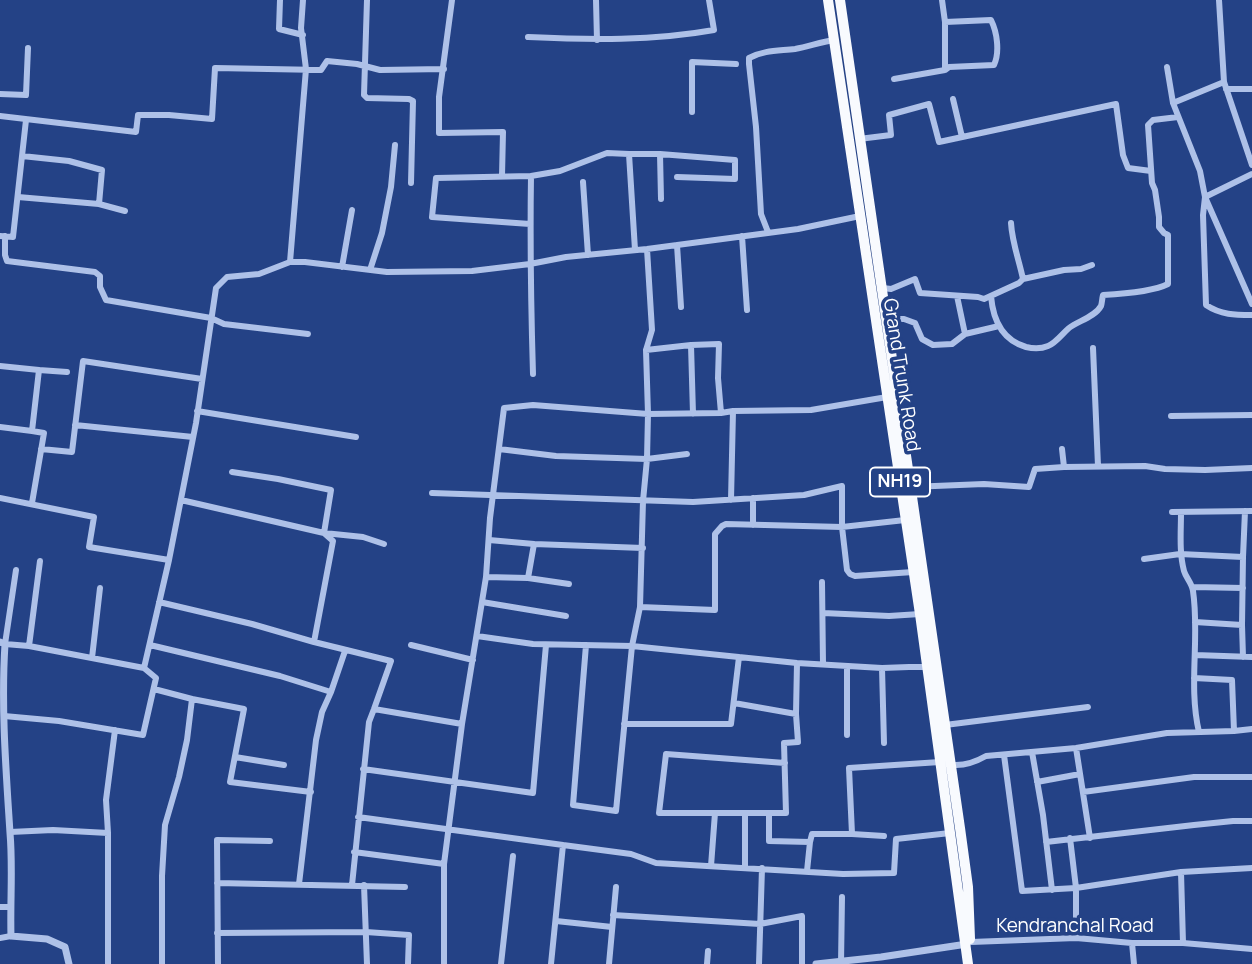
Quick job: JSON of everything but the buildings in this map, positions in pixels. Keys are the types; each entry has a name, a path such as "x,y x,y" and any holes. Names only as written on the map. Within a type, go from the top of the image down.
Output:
{"highway":[{"name":"Grand Trunk Road","path":"828,0 860,216 910,487 945,725 950,833 968,944 975,964"},
{"name":"Grand Trunk Road","path":"840,0 880,283 880,319 887,397 927,667 968,887 968,964"}],"street":[{"path":"280,0 279,29 303,35"},
{"path":"290,262 306,69 301,28 303,0"},
{"path":"367,0 365,96 412,101 411,184"},
{"path":"452,0 439,97 439,133 503,132 502,176"},
{"path":"596,0 597,40"},
{"path":"528,37 597,40 696,34 714,30 709,0"},
{"path":"942,0 945,70"},
{"path":"1219,0 1225,85 1248,142 1252,165"},
{"path":"894,79 949,67 994,65 997,58 995,27 991,20 945,22"},
{"path":"768,232 761,214 750,58 776,50 834,40"},
{"path":"0,94 26,95 28,48"},
{"path":"0,116 136,132 138,115 212,119 215,68 321,70 327,61 380,70 444,69"},
{"path":"692,112 692,62 736,64"},
{"path":"1167,67 1173,103 1200,171 1205,197 1252,304"},
{"path":"1173,103 1225,85 1252,89"},
{"path":"953,99 962,137"},
{"path":"859,139 891,135 889,115 929,104 939,142 1116,104 1123,155 1128,168 1151,171"},
{"path":"991,296 999,326 1009,339 1038,349 1051,346 1070,327 1094,313 1101,306 1103,295 1125,294 1168,284 1168,235 1159,227 1160,217 1152,183 1148,125 1153,120 1178,117"},
{"path":"26,120 13,237 2,236 7,261 95,272 100,276 100,287 106,300 211,318 224,324 308,334"},
{"path":"370,271 382,233 391,187 395,145"},
{"path":"530,225 432,217 436,178 531,176 561,171 607,153 735,160 735,179 677,177"},
{"path":"629,154 635,250"},
{"path":"660,154 661,199"},
{"path":"22,156 69,161 102,170 99,204"},
{"path":"1205,197 1252,174"},
{"path":"531,176 533,373"},
{"path":"583,182 588,255"},
{"path":"18,197 99,204 125,211"},
{"path":"1205,197 1203,215 1206,305 1221,313 1252,315"},
{"path":"342,267 352,210"},
{"path":"145,668 193,437 216,288 227,277 259,274 290,262 400,273 460,272 798,229 860,216"},
{"path":"1011,223 1023,279"},
{"path":"742,236 747,310"},
{"path":"677,245 681,307"},
{"path":"586,645 573,805 617,811 632,646 640,607 643,501 648,459 646,350 652,330 647,249"},
{"path":"880,283 883,288 891,289 915,279 920,293 984,299 1023,279 1092,265"},
{"path":"957,296 965,334"},
{"path":"880,319 904,318 915,323 922,338 933,345 952,344 965,334 999,326"},
{"path":"646,350 719,344 721,413"},
{"path":"691,345 693,414"},
{"path":"1093,348 1098,466"},
{"path":"41,449 72,452 83,360 202,379"},
{"path":"0,366 67,372"},
{"path":"32,431 39,370"},
{"path":"444,964 444,864 462,724 486,577 490,518 504,408 533,405 648,414 693,414 811,410 887,397"},
{"path":"197,411 356,437"},
{"path":"731,500 733,411"},
{"path":"1171,416 1252,415"},
{"path":"75,425 193,437"},
{"path":"0,427 44,433 32,503"},
{"path":"499,449 556,456 648,459 687,454"},
{"path":"1062,449 1063,467"},
{"path":"910,487 984,484 1029,487 1035,469 1063,467 1145,466 1205,470 1252,468"},
{"path":"232,472 331,490 324,533"},
{"path":"432,492 693,502 804,495 842,486 842,527 850,575 913,572"},
{"path":"0,498 94,517 89,547 169,560"},
{"path":"753,498 753,525"},
{"path":"181,500 324,533 363,537 384,544"},
{"path":"1171,512 1248,511 1243,557 1243,657"},
{"path":"1181,512 1180,554 1185,575 1193,587 1195,713 1199,732"},
{"path":"640,607 715,610 715,534 726,524 842,527 905,520"},
{"path":"314,642 333,541 324,533"},
{"path":"489,540 643,548"},
{"path":"528,578 534,544"},
{"path":"1144,559 1180,554 1243,557"},
{"path":"29,646 40,561"},
{"path":"11,936 2,669 3,643 16,570"},
{"path":"486,577 528,578 569,584"},
{"path":"822,582 823,664"},
{"path":"1193,587 1243,588"},
{"path":"92,658 100,588"},
{"path":"159,602 391,661 369,722 352,885"},
{"path":"482,602 566,616"},
{"path":"823,613 890,616 920,614"},
{"path":"1195,622 1242,625"},
{"path":"477,636 546,645 632,646 797,663 882,668 927,667"},
{"path":"3,643 145,668 156,678 143,735 59,721 4,716"},
{"path":"150,645 280,676 331,692"},
{"path":"411,645 473,660"},
{"path":"363,769 533,793 546,645"},
{"path":"299,884 316,740 322,712 345,651"},
{"path":"1195,655 1252,657"},
{"path":"624,724 731,724 739,657"},
{"path":"785,762 666,754 659,814 786,813 785,762 784,743 798,742 797,663"},
{"path":"847,666 847,735"},
{"path":"882,668 884,743"},
{"path":"1194,678 1232,680 1234,731"},
{"path":"154,689 244,709 230,782 311,792"},
{"path":"162,964 165,825 187,740 192,699"},
{"path":"734,703 796,714"},
{"path":"945,725 1088,707"},
{"path":"374,709 462,724"},
{"path":"852,834 849,768 976,762 986,756 1076,748 1167,733 1252,729"},
{"path":"107,964 106,800 115,730"},
{"path":"1076,748 1090,838"},
{"path":"1032,752 1044,815 1052,890"},
{"path":"1004,755 1022,891 1076,888 1181,872 1252,867"},
{"path":"235,757 284,765"},
{"path":"1037,782 1080,774"},
{"path":"1083,792 1194,777 1252,777"},
{"path":"711,866 715,813"},
{"path":"745,813 745,868"},
{"path":"769,813 769,842 810,842"},
{"path":"358,817 631,854 656,863 843,874 894,873 896,839 950,833"},
{"path":"1046,842 1252,821"},
{"path":"6,828 108,834"},
{"path":"807,871 812,834 884,836"},
{"path":"1070,838 1076,888 1076,938"},
{"path":"218,964 217,840 270,841"},
{"path":"551,964 563,845"},
{"path":"354,852 444,864"},
{"path":"501,964 513,856"},
{"path":"759,964 762,868"},
{"path":"1181,872 1183,943"},
{"path":"217,883 405,887"},
{"path":"364,885 368,964"},
{"path":"609,964 616,887"},
{"path":"841,962 842,897"},
{"path":"0,907 10,907"},
{"path":"613,915 760,925 802,916 802,964"},
{"path":"556,921 612,927"},
{"path":"217,933 366,932 409,935 408,964"},
{"path":"0,938 11,936 47,939 65,947 69,964"},
{"name":"Kendranchal Road","path":"816,964 882,961 968,944 1076,938 1252,949"},
{"path":"1132,943 1134,964"},
{"path":"707,964 708,951"}]}
